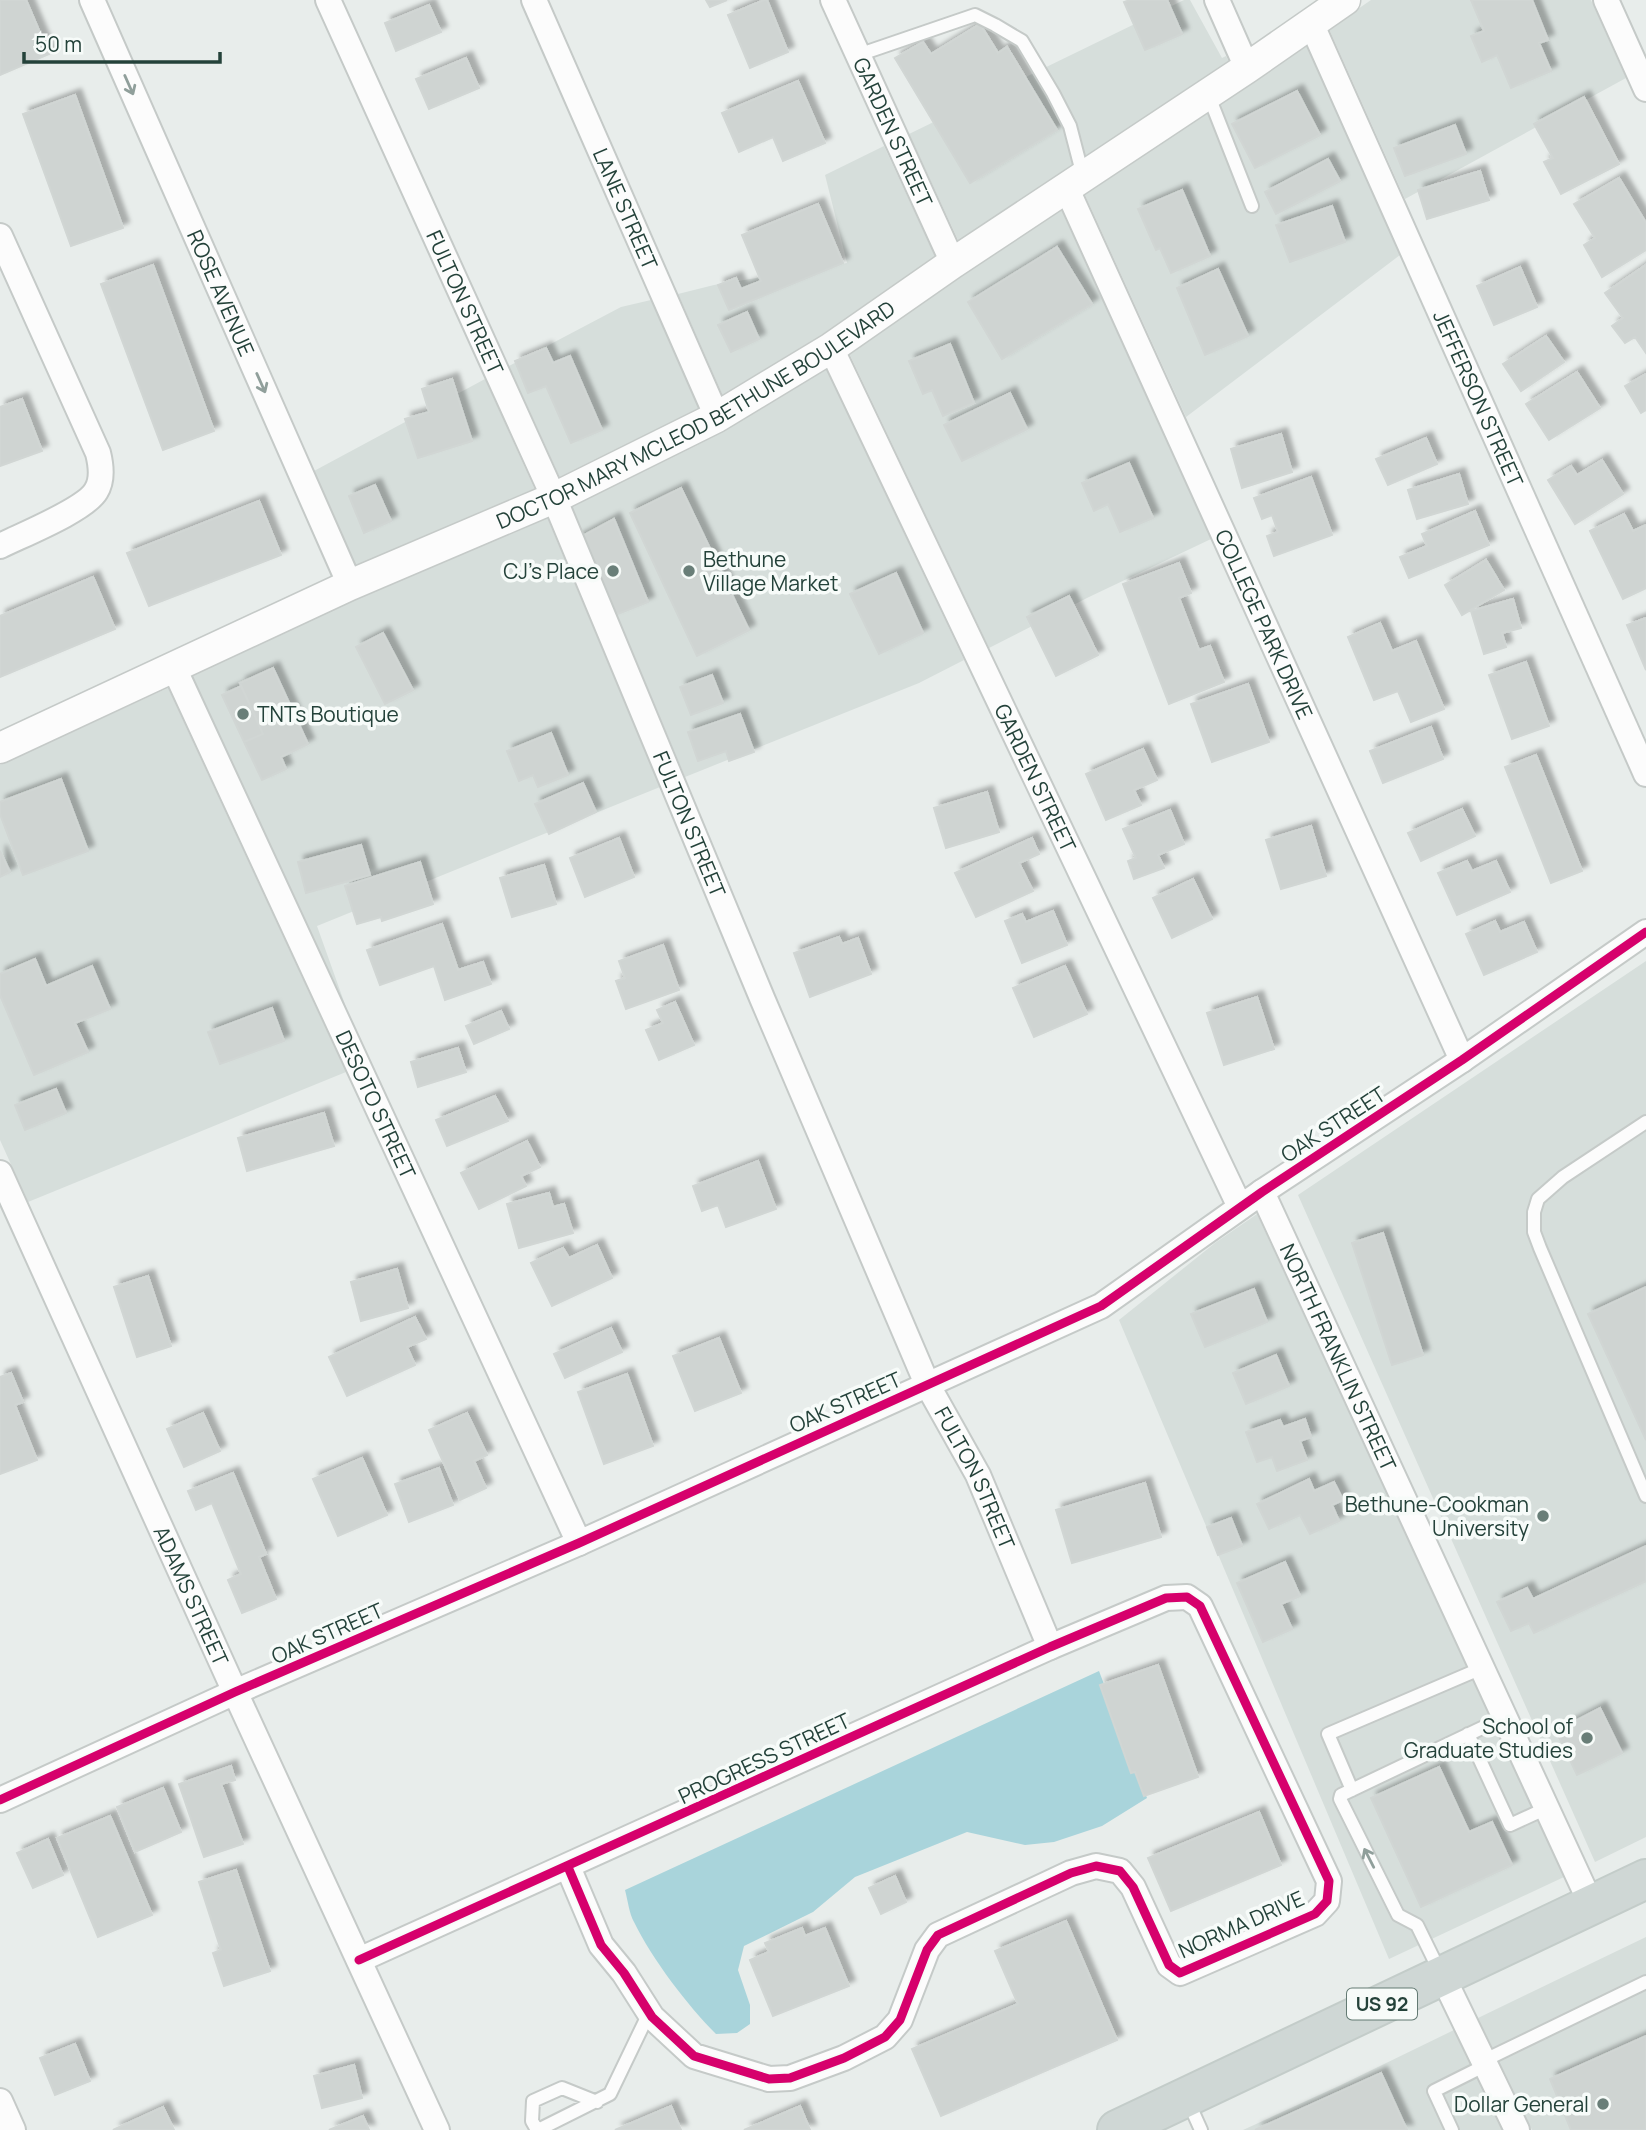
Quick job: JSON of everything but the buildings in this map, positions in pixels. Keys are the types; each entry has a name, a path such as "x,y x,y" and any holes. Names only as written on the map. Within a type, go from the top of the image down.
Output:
{"main road":[{"name":"US 92","path":"1117,2130 1194,2113 1442,1975 1646,1879"}],"street":[{"name":"ROSE AVENUE","path":"92,0 349,585"},
{"name":"FULTON STREET","path":"328,0 554,498 762,998 927,1384 978,1475 1050,1647"},
{"name":"LANE STREET","path":"534,0 717,417"},
{"name":"GARDEN STREET","path":"833,0 953,263"},
{"path":"1217,0 1247,68"},
{"name":"DOCTOR MARY MCLEOD BETHUNE BOULEVARD","path":"0,748 349,585 554,498 717,417 831,348 1345,0"},
{"path":"1606,0 1646,89"},
{"name":"JEFFERSON STREET","path":"1311,23 1646,774"},
{"name":"COLLEGE PARK DRIVE","path":"1074,182 1462,1060"},
{"path":"0,236 98,453 102,469 97,491 84,504 0,546"},
{"name":"GARDEN STREET","path":"831,348 1240,1207"},
{"name":"DESOTO STREET","path":"174,668 579,1543"},
{"name":"OAK STREET","path":"0,1800 235,1692 579,1543 1101,1306 1240,1207 1462,1060 1646,932"},
{"name":"ADAMS STREET","path":"0,1173 437,2130"},
{"name":"NORTH FRANKLIN STREET","path":"1262,1192 1591,1905"},
{"name":"PROGRESS STREET","path":"359,1960 1050,1647 1166,1598 1187,1597"},
{"name":"NORMA DRIVE","path":"649,2013 694,2056 769,2079 790,2078 844,2059 885,2037 900,2020 927,1950 938,1935 1071,1873 1096,1866 1119,1871 1133,1887 1169,1965 1180,1973 1315,1914 1327,1900 1329,1881 1200,1606 1187,1597"},
{"path":"568,1867 601,1945 624,1973 649,2013"},
{"path":"1442,1975 1517,2130"},
{"path":"0,2101 13,2130"}],"lane":[{"path":"858,55 975,16 1023,41 1070,126 1074,182"},
{"path":"1208,94 1252,206"},
{"path":"1646,1122 1563,1177 1538,1199 1534,1212 1534,1232 1646,1496"},
{"path":"1352,1790 1328,1734 1482,1668"},
{"path":"1442,1975 1417,1925 1398,1915 1339,1801 1341,1795 1505,1717"},
{"path":"1468,1734 1510,1825 1547,1808"},
{"path":"1452,2130 1434,2091 1646,1983"},
{"path":"597,2102 562,2088 533,2101 532,2120 538,2130 597,2102 610,2094 649,2013"}],"shaded area":[{"path":"1184,0 1190,0 1222,58 1226,56 1229,62 959,242 909,134"},
{"path":"1371,0 1591,0 1626,78 1405,199 1329,29"},
{"path":"1306,44 1400,255 1186,417 1084,193 1264,75"},
{"path":"884,146 936,258 825,334 723,396 678,294 714,285 847,263 825,175"},
{"path":"1061,209 1211,539 989,648 849,353"},
{"path":"651,300 699,409 560,478 509,366 621,307"},
{"path":"826,368 964,660 919,683 685,777 571,506 711,437"},
{"path":"485,379 535,490 356,566 314,471"},
{"path":"547,517 660,787 317,926 347,1010 192,676 343,605"},
{"path":"168,688 346,1072 28,1202 0,1140 0,765"},
{"name":"Bethune-Cookman University","path":"1646,961 1646,1837 1595,1862 1298,1195"},
{"path":"1257,1214 1564,1877 1389,1959 1119,1320 1215,1243"},
{"path":"1646,1937 1646,2130 1532,2130 1478,2018"},
{"path":"1454,2030 1502,2130 1243,2130 1341,2085"}],"water":[{"path":"1099,1671 1147,1798 1102,1826 1054,1842 1025,1845 967,1832 855,1877 813,1912 744,1946 738,1970 750,2005 750,2024 737,2033 716,2034 682,1996 650,1951 632,1918 625,1890"}],"cycle path":[{"path":"0,1800 235,1692 579,1543 1101,1306 1262,1192 1462,1060 1646,932"},
{"path":"359,1960 1050,1647 1166,1598 1187,1597 1200,1606 1329,1881 1327,1901 1315,1914 1180,1973 1169,1965 1133,1887 1120,1871 1096,1866 1071,1873 938,1935 927,1950 900,2020 885,2037 844,2058 790,2078 769,2079 694,2056 652,2017 624,1973 601,1945 568,1867"}],"place":[{"name":"CJ's Place","path":"613,571"},
{"name":"Bethune Village Market","path":"689,571"},
{"name":"TNTs Boutique","path":"243,714"},
{"name":"Bethune-Cookman University","path":"1543,1516"},
{"name":"School of Graduate Studies","path":"1587,1738"},
{"name":"Dollar General","path":"1603,2104"}]}
